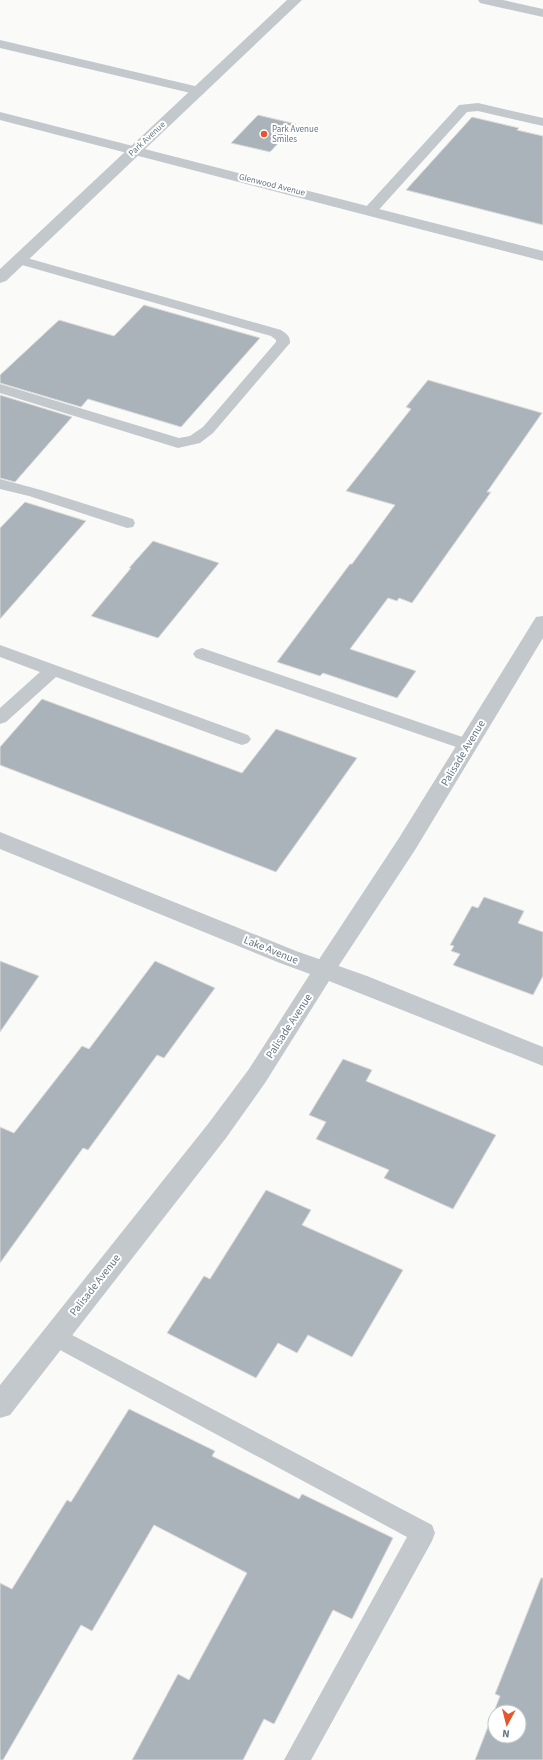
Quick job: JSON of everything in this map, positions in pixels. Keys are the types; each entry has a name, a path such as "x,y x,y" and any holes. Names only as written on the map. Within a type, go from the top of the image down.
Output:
{"street":[{"name":"Park Avenue","path":"0,278 294,0"},
{"path":"485,0 543,13"},
{"name":"Glenwood Avenue","path":"0,116 543,256"},
{"name":"Palisade Avenue","path":"0,1406 217,1131 257,1076 324,970 407,844 543,622"},
{"name":"Lake Avenue","path":"0,840 288,957 543,1057"}],"lane":[{"path":"0,44 198,91"},
{"path":"370,211 463,108 478,106 543,122"},
{"path":"0,388 178,444 195,440 208,430 284,343 283,338 276,333 20,260"},
{"path":"0,484 35,493 127,523"},
{"path":"0,651 242,739"},
{"path":"202,654 468,745"},
{"path":"0,718 53,670"},
{"path":"55,1336 423,1532 297,1760"}],"building":[{"name":"Park Avenue Smiles","path":"258,115 296,124 270,152 231,143"},
{"path":"472,117 519,128 517,130 543,136 543,225 406,190"},
{"path":"144,305 260,338 181,427 88,399 81,407 0,383 0,375 59,320 114,336"},
{"path":"428,380 542,413 487,492 491,492 412,603 399,598 397,601 388,598 350,649 416,671 397,698 323,673 320,676 277,662 395,505 346,491 411,409 406,407"},
{"path":"0,395 72,417 15,482 0,478"},
{"path":"25,502 86,521 0,619 0,528"},
{"path":"153,541 219,563 158,638 91,616 131,568 129,568"},
{"path":"42,699 242,773 276,729 357,758 276,872 0,765 0,747"},
{"path":"484,897 524,911 518,923 543,932 543,976 533,995 453,965 460,954 451,951 454,946 450,945 472,906 478,908"},
{"path":"0,961 39,976 0,1032"},
{"path":"155,961 215,988 164,1058 157,1055 88,1150 83,1148 0,1263 0,1127 14,1133 82,1046 89,1049"},
{"path":"343,1059 372,1070 366,1081 496,1135 453,1209 384,1178 389,1170 316,1139 326,1122 309,1115"},
{"path":"266,1190 311,1210 302,1225 403,1270 352,1357 308,1335 297,1353 278,1343 256,1378 167,1333 204,1276 210,1279"},
{"path":"129,1409 215,1451 212,1456 299,1499 302,1494 393,1538 352,1619 333,1610 274,1724 264,1719 243,1760 132,1760 178,1674 189,1680 247,1573 154,1525 92,1631 81,1625 3,1760 0,1760 0,1583 12,1589 67,1500 71,1502"},
{"path":"541,1578 543,1578 543,1760 475,1760 487,1729 487,1744 527,1744 527,1704 497,1704 500,1696 495,1694"}],"place":[{"name":"Park Avenue Smiles","path":"264,134"}]}
